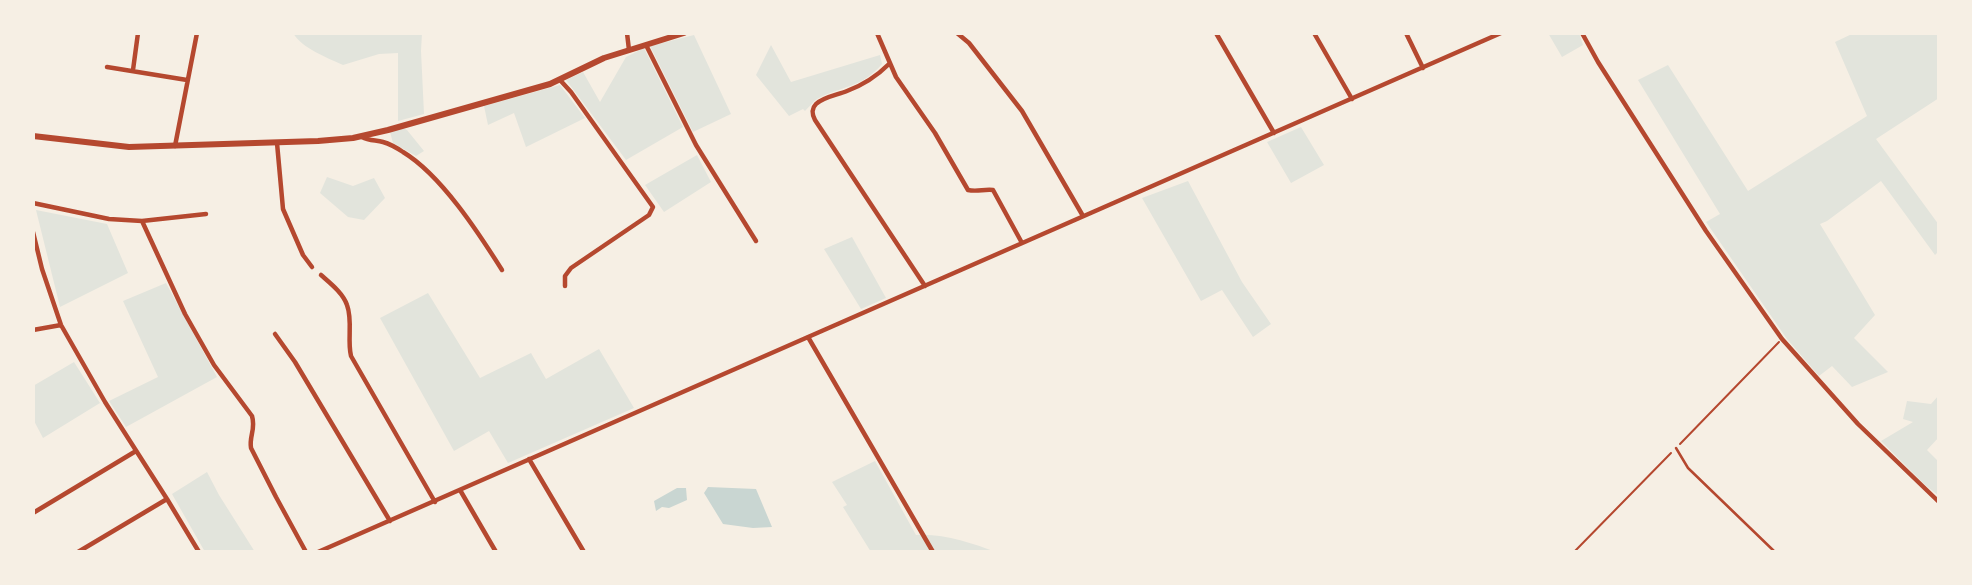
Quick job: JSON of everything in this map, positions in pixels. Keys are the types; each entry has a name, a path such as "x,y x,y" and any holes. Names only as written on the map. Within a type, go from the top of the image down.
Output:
{"street":[{"path":"132,70 138,33"},
{"path":"175,146 197,33"},
{"path":"627,33 629,50"},
{"path":"33,136 110,146 175,146 318,141 362,136 517,94 560,80 590,64 684,33"},
{"path":"877,33 889,64 935,133 968,190 993,190 1022,243"},
{"path":"957,33 969,43 1022,111 1083,216"},
{"path":"1216,33 1274,133"},
{"path":"1314,33 1352,99"},
{"path":"1406,33 1423,68"},
{"path":"318,552 1501,33"},
{"path":"1583,33 1598,62 1706,231 1782,339 1858,424 1939,502"},
{"path":"646,45 696,145 756,241"},
{"path":"889,64 869,80 819,101 812,112 925,286"},
{"path":"107,67 187,79"},
{"path":"560,80 653,207 649,215 571,268 565,276 565,286"},
{"path":"388,130 390,145"},
{"path":"362,136 390,145 408,155 434,178 478,232 502,270"},
{"path":"277,143 283,209 303,255 312,267"},
{"path":"33,203 109,219 142,221 206,214"},
{"path":"142,221 185,314 215,365 252,416 255,425 250,441 251,449 306,552"},
{"path":"33,232 61,326 199,552"},
{"path":"321,275 336,288 347,305 348,346 351,356 435,502"},
{"path":"33,330 61,326"},
{"path":"275,334 295,362 390,521"},
{"path":"808,337 933,552"},
{"path":"33,513 136,451"},
{"path":"529,459 584,552"},
{"path":"460,490 496,552"},
{"path":"78,552 167,499"}],"lane":[{"path":"1676,448 1688,468 1775,552"}],"shaded area":[{"path":"293,33 422,33 424,114 398,121 398,53 379,54 343,65 309,48"},
{"path":"1548,33 1579,33 1583,45 1562,57"},
{"path":"1854,33 1939,33 1939,98 1876,139 1939,225 1939,251 1935,255 1881,181 1820,224 1875,315 1854,338 1888,372 1852,387 1832,366 1819,376 1787,339 1706,222 1720,214 1638,80 1668,65 1748,191 1867,116 1835,42"},
{"path":"694,35 731,114 693,132 650,46"},
{"path":"771,45 791,82 880,55 882,64 867,78 817,99 805,111 803,109 789,116 756,75"},
{"path":"644,48 683,127 626,160 566,80 583,72 600,102 626,57"},
{"path":"560,85 585,118 526,147 514,113 488,125 484,106"},
{"path":"1301,127 1324,165 1291,183 1267,142"},
{"path":"403,128 424,151 416,156 393,143 390,132"},
{"path":"697,155 711,182 664,212 645,185"},
{"path":"327,177 353,186 374,178 385,198 364,220 348,217 320,193"},
{"path":"1188,181 1242,282 1271,324 1253,337 1222,290 1201,301 1142,198"},
{"path":"36,210 107,224 128,273 60,307"},
{"path":"852,237 886,298 861,309 824,249"},
{"path":"166,283 217,377 126,427 109,401 158,377 123,301"},
{"path":"428,293 480,378 531,353 546,379 599,349 634,408 508,463 489,431 454,451 380,318"},
{"path":"74,362 100,403 43,438 33,419 33,386"},
{"path":"1939,395 1939,437 1927,450 1939,462 1939,496 1881,441 1913,422 1903,419 1907,401 1931,404"},
{"path":"875,461 916,535 946,537 996,552 871,552 843,507 847,505 832,482"},
{"path":"207,472 255,552 205,552 172,494"},
{"path":"708,487 756,489 772,527 753,528 723,524 704,493"},
{"path":"677,488 686,488 687,500 656,511 654,501"}]}
